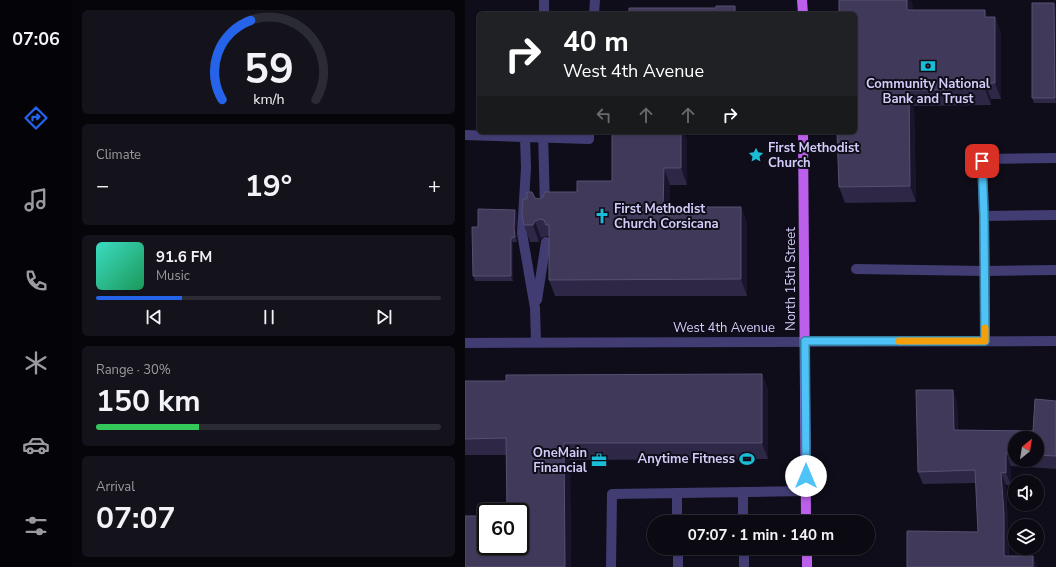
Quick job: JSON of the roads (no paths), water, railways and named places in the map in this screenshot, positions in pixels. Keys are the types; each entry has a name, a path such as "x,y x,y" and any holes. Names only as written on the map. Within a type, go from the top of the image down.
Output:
{"main road":[{"path":"802,0 803,12"},
{"name":"North 15th Street","path":"803,134 806,515"},
{"path":"807,555 807,567"}],"street":[{"path":"544,0 544,12"},
{"path":"594,12 595,0"},
{"path":"465,135 525,137 543,135 589,135"},
{"path":"543,135 545,209"},
{"path":"525,137 526,168 523,233 535,308 535,342"},
{"path":"985,341 982,161 985,159 1056,158"},
{"path":"984,216 1056,215"},
{"path":"535,308 546,242"},
{"path":"855,269 985,271 1056,270"},
{"name":"West 4th Avenue","path":"465,343 1056,341"},
{"path":"611,567 612,494 806,491"},
{"path":"743,492 743,515"},
{"path":"677,493 677,515"},
{"path":"678,555 678,567"},
{"path":"744,555 744,567"}],"place":[{"name":"Community National Bank and Trust","path":"928,66"},
{"name":"First Methodist Church","path":"756,155"},
{"name":"First Methodist Church Corsicana","path":"602,216"},
{"name":"Anytime Fitness","path":"747,459"},
{"name":"OneMain Financial","path":"599,460"}]}
